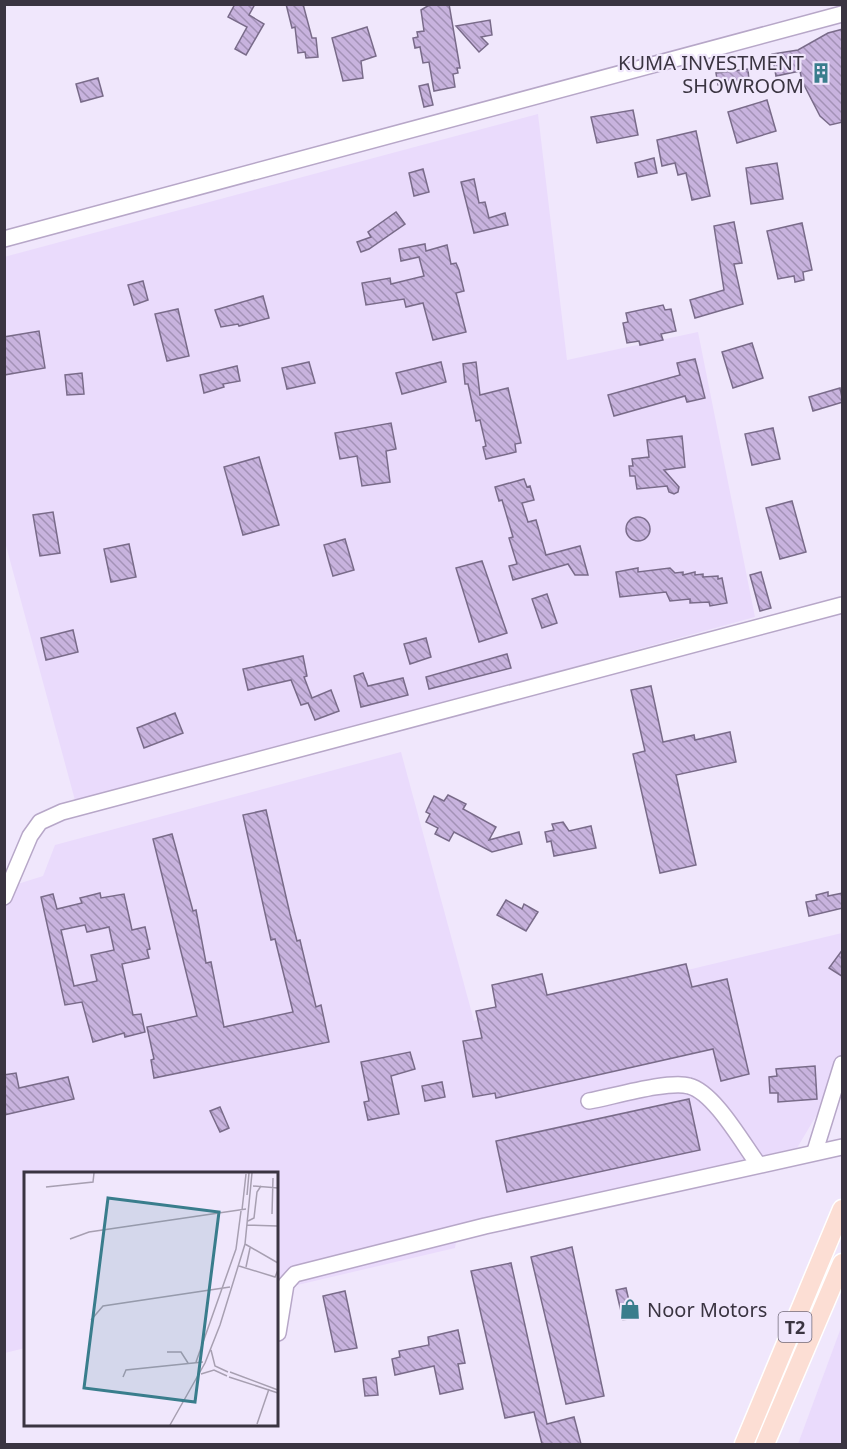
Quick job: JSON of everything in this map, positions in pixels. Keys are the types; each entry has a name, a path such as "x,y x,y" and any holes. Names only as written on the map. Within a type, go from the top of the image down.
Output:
{"main road":[{"name":"T2","path":"744,1444 843,1209"},
{"name":"T2","path":"765,1444 843,1263"}],"street":[{"path":"4,238 843,14"},
{"path":"4,897 30,836 40,822 62,812 843,604"},
{"path":"815,1151 843,1064"},
{"path":"589,1101 670,1085 689,1086 703,1094 717,1108 758,1164"},
{"path":"278,1333 286,1284 296,1274 485,1226 815,1151 843,1147"}],"shaded area":[{"path":"538,114 567,360 698,332 755,617 76,804 5,542 4,257"},
{"path":"401,752 474,1021 842,933 842,1058 831,1091 797,1148 459,1224 455,1248 278,1290 278,1172 24,1172 24,1348 5,1353 5,888 43,876 55,845"},
{"path":"842,1325 842,1444 798,1444"}],"building":[{"path":"235,4 255,4 249,15 264,24 246,55 235,49 247,27 228,17"},
{"path":"286,4 303,4 312,38 316,38 318,57 306,58 305,52 298,53 295,27 292,28"},
{"path":"431,4 449,4 460,68 457,68 458,73 453,74 455,87 434,91 429,62 423,63 420,47 415,48 413,38 418,37 417,32 424,31 421,10"},
{"path":"490,20 492,35 481,37 488,44 479,52 456,26"},
{"path":"367,27 376,56 361,61 363,78 343,81 332,38"},
{"name":"KUMA INVESTMENT SHOWROOM","path":"843,29 843,122 830,125 820,116 802,81 800,71 776,76 772,54 798,50 828,33"},
{"path":"748,69 749,81 718,85 716,73"},
{"path":"98,78 103,96 81,102 76,84"},
{"path":"428,84 433,105 424,107 419,86"},
{"path":"767,100 776,131 737,143 728,112"},
{"path":"633,110 638,135 597,143 591,117"},
{"path":"696,131 710,196 692,200 686,173 678,175 675,163 662,166 657,140"},
{"path":"654,158 657,173 638,177 635,163"},
{"path":"777,163 783,199 751,204 746,168"},
{"path":"423,169 429,192 414,196 409,173"},
{"path":"474,179 479,203 485,202 489,218 505,213 508,225 474,233 461,182"},
{"path":"396,212 405,224 361,252 357,242 371,237 368,232"},
{"path":"734,222 742,263 734,264 743,304 695,318 690,300 724,290 714,226"},
{"path":"802,223 812,270 803,272 804,280 795,282 794,276 778,279 767,231"},
{"path":"425,244 426,251 447,245 451,264 456,263 464,291 456,293 466,332 433,340 423,303 406,307 404,299 366,305 362,283 390,278 391,284 424,276 419,257 401,261 399,249"},
{"path":"143,281 148,300 134,305 128,285"},
{"path":"263,296 269,318 239,326 238,324 221,327 215,310"},
{"path":"663,305 665,310 671,309 676,331 661,334 663,340 640,345 639,341 627,343 623,323 628,322 626,313"},
{"path":"178,309 189,356 167,361 155,314"},
{"path":"39,331 45,368 4,375 4,337"},
{"path":"752,343 763,378 733,388 722,352"},
{"path":"695,359 705,398 687,402 685,396 614,416 608,395 680,375 677,363"},
{"path":"309,362 315,383 287,389 282,368"},
{"path":"441,362 446,382 402,394 396,373"},
{"path":"476,362 480,395 508,388 521,443 515,444 516,452 486,459 483,447 486,446 480,420 476,421 468,384 465,384 463,364"},
{"path":"237,366 240,381 223,384 224,387 204,393 200,375"},
{"path":"82,373 84,394 67,395 65,375"},
{"path":"840,388 843,402 813,411 809,397"},
{"path":"391,423 396,449 386,451 390,482 362,486 357,456 340,459 335,433"},
{"path":"773,428 780,459 752,465 745,434"},
{"path":"682,436 685,467 664,470 679,487 678,492 674,494 669,492 667,486 637,489 635,476 630,476 629,466 633,466 632,459 649,457 647,440"},
{"path":"259,457 279,525 243,535 224,467"},
{"path":"524,479 527,487 530,486 534,500 522,503 528,522 536,520 546,555 580,546 588,575 575,575 568,564 513,580 509,566 517,564 509,538 513,537 502,500 499,501 495,487"},
{"path":"792,501 806,552 780,559 766,508"},
{"path":"53,512 60,553 40,556 33,515"},
{"path":"638,517 646,521 650,529 646,537 638,541 630,537 626,529 630,521"},
{"path":"345,539 354,570 333,576 324,545"},
{"path":"129,544 136,577 111,582 104,549"},
{"path":"482,561 507,633 479,642 456,568"},
{"path":"638,568 638,572 670,568 675,573 683,572 683,575 695,572 695,575 703,574 703,577 718,576 718,579 722,578 727,603 710,606 709,602 690,603 690,599 670,601 666,592 620,597 616,572"},
{"path":"761,572 771,608 760,611 750,575"},
{"path":"547,594 557,623 542,628 532,599"},
{"path":"73,630 78,652 46,660 41,638"},
{"path":"426,638 431,657 410,664 404,644"},
{"path":"507,654 511,668 429,689 426,677"},
{"path":"303,656 307,676 304,677 312,698 331,690 339,711 315,720 308,703 301,705 291,680 248,690 243,669"},
{"path":"363,673 368,686 403,678 408,695 361,707 354,676"},
{"path":"651,686 663,742 694,735 695,740 730,732 736,762 676,775 696,865 660,873 633,754 645,751 631,690"},
{"path":"175,713 183,733 144,748 137,728"},
{"path":"448,795 466,804 463,809 496,827 489,840 519,832 522,844 492,852 454,832 449,841 435,834 438,828 426,822 430,814 426,812 434,796 444,801"},
{"path":"266,810 297,941 300,940 316,1007 321,1005 329,1042 154,1078 151,1060 154,1059 147,1027 197,1016 153,839 172,834 193,911 196,910 206,963 211,962 224,1027 293,1012 275,939 271,940 243,815"},
{"path":"563,822 569,831 591,826 596,848 554,856 551,841 547,842 545,832 554,830 552,824"},
{"path":"828,892 828,896 843,893 843,908 809,916 806,902 817,900 816,895"},
{"path":"100,893 101,898 124,894 132,930 145,927 150,949 147,950 149,958 122,964 133,1015 141,1014 145,1032 125,1037 124,1033 93,1042 82,1002 65,1005 41,897 53,894 57,909 82,903 80,898","holes":["85,925 87,932 109,927 114,950 91,955 97,981 74,986 61,930"]},
{"path":"506,900 522,909 524,904 538,912 526,931 497,915"},
{"path":"843,949 843,977 829,968"},
{"path":"686,964 692,987 727,979 749,1074 721,1081 713,1049 496,1098 495,1093 473,1097 463,1041 482,1038 476,1011 496,1007 492,985 542,974 547,995"},
{"path":"410,1052 415,1069 391,1076 399,1114 368,1120 364,1102 369,1101 361,1062"},
{"path":"815,1066 817,1099 778,1102 778,1093 770,1093 769,1077 777,1076 776,1069"},
{"path":"16,1073 19,1088 68,1077 74,1099 4,1115 4,1075"},
{"path":"442,1082 445,1097 425,1101 422,1086"},
{"path":"689,1099 700,1150 507,1192 496,1141"},
{"path":"220,1107 229,1128 220,1132 210,1111"},
{"path":"572,1247 604,1396 566,1404 531,1257"},
{"path":"511,1263 547,1424 574,1417 581,1444 542,1444 534,1412 505,1418 471,1271"},
{"path":"626,1288 633,1318 623,1320 616,1290"},
{"path":"345,1291 357,1348 335,1352 323,1296"},
{"path":"458,1330 465,1363 458,1364 463,1389 440,1394 434,1366 395,1375 392,1359 400,1357 399,1351 429,1345 428,1337"},
{"path":"376,1377 378,1395 365,1396 363,1379"}],"place":[{"name":"KUMA INVESTMENT SHOWROOM","path":"821,73"},
{"name":"Noor Motors","path":"630,1309"}]}
